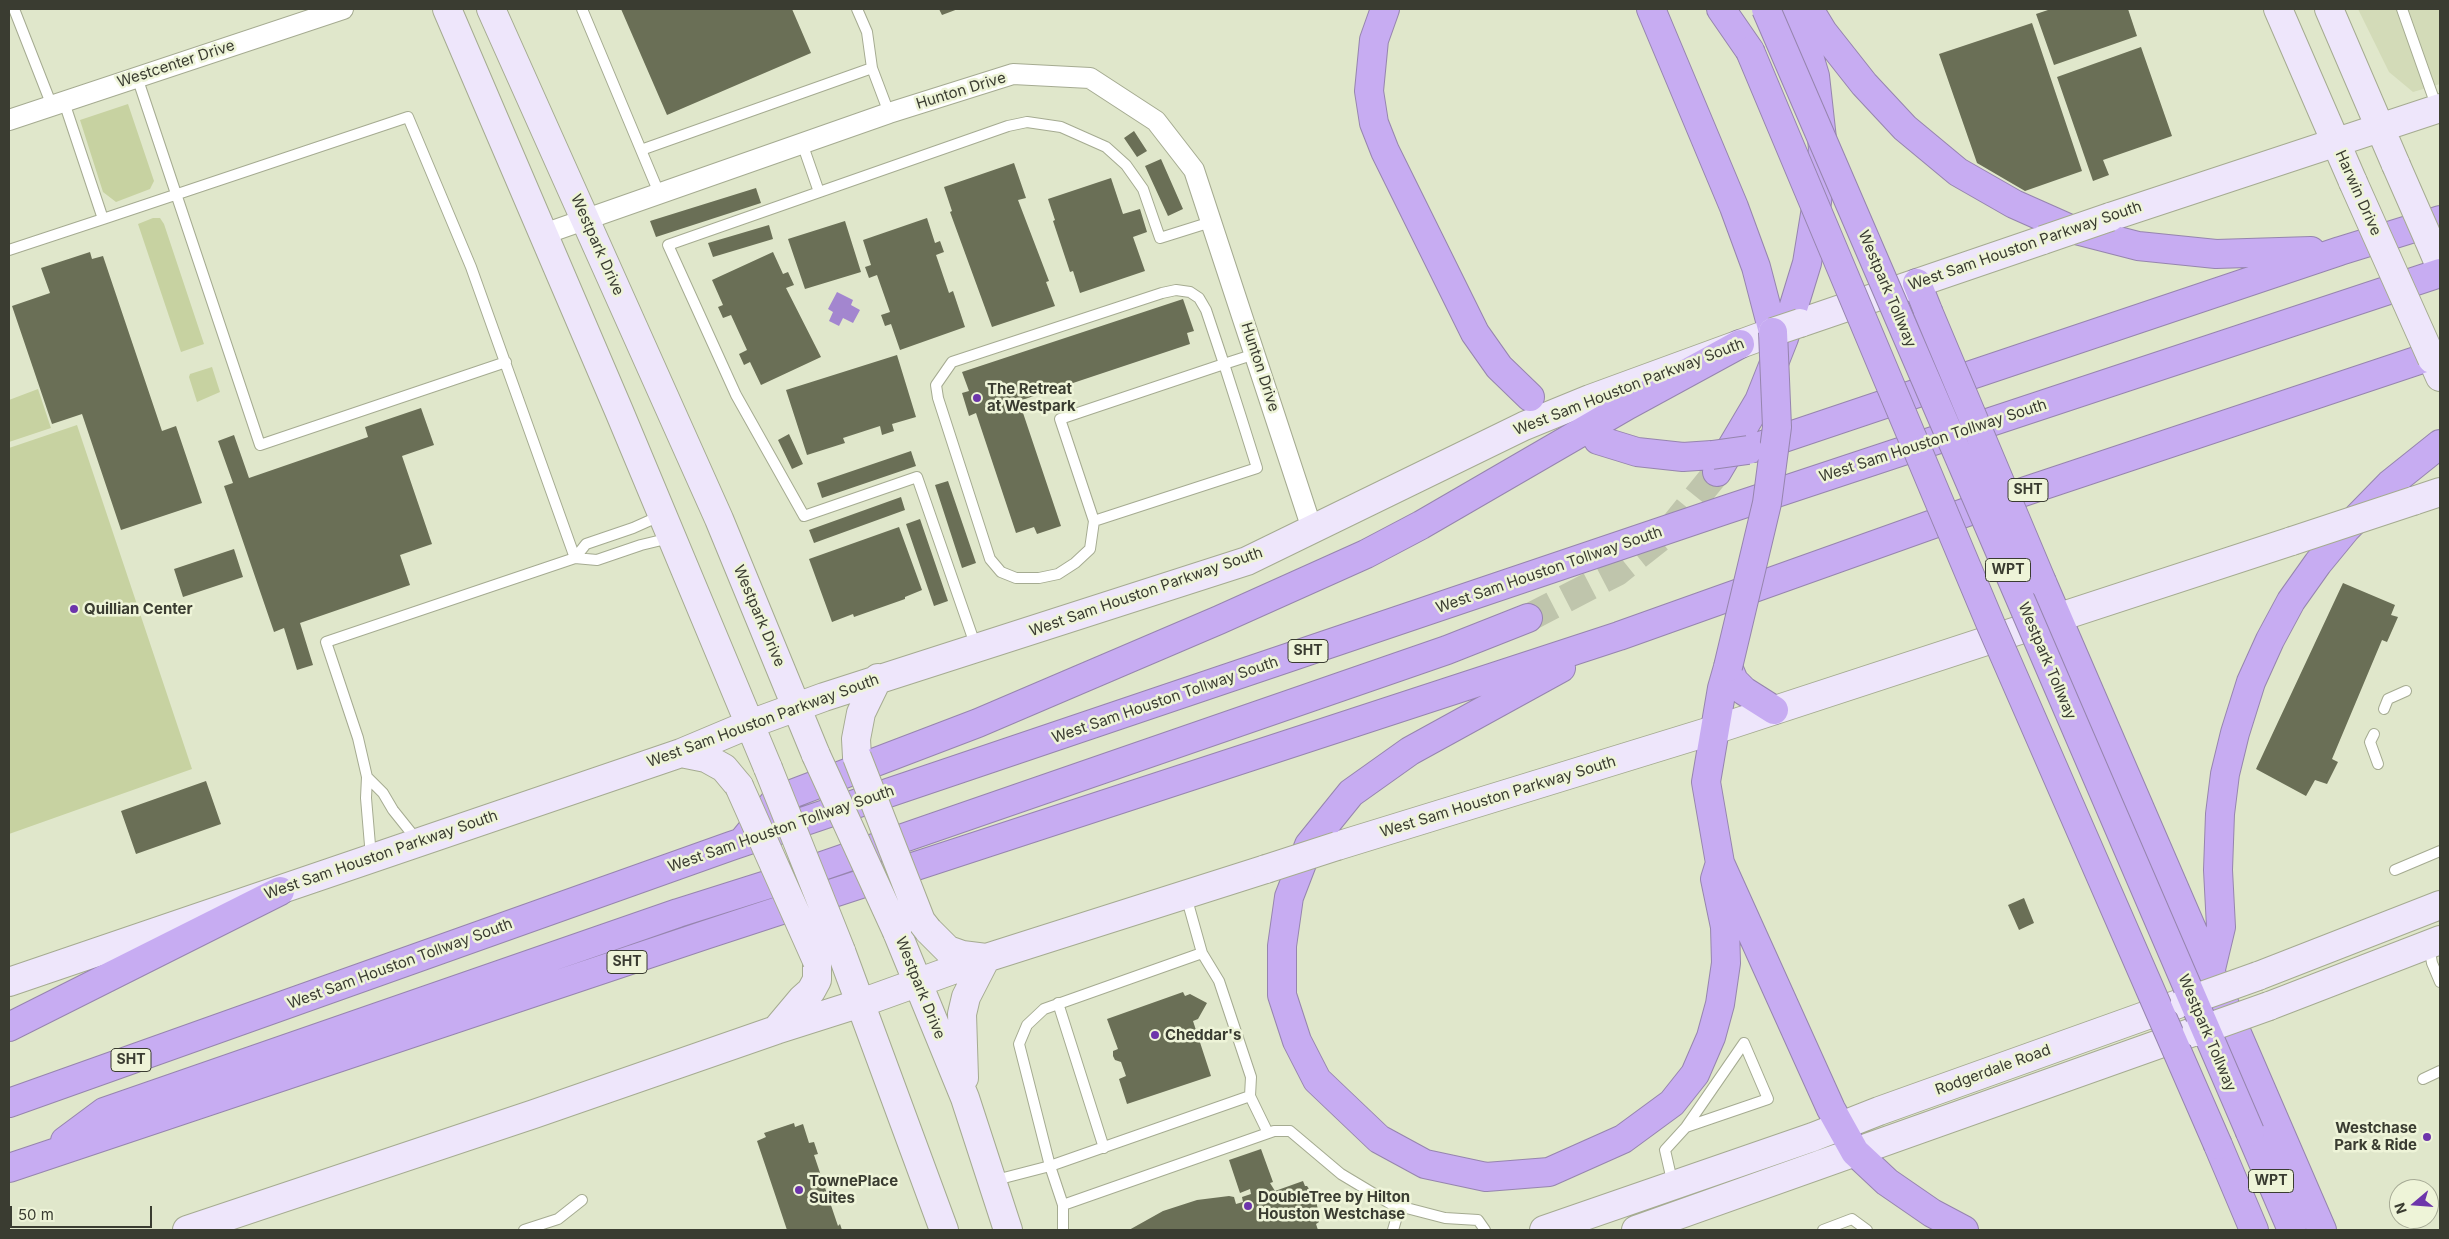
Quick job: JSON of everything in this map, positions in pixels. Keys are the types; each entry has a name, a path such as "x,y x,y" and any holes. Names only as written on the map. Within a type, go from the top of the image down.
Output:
{"highway":[{"path":"1385,9 1374,40 1369,91 1374,123 1385,152 1475,334 1500,367 1530,397"},
{"path":"1651,9 1734,207 1756,267 1759,331 1777,427 1767,503 1728,679 1714,730 1706,782 1720,862 1840,1127 1855,1152 1887,1182 1932,1213 1964,1230"},
{"path":"1721,9 1750,51"},
{"name":"WPT","path":"1731,9 1991,625 2254,1230"},
{"name":"Westpark Tollway","path":"1766,9 2292,1230"},
{"path":"1714,464 1759,401 1784,338 1807,263 1817,202 1822,139 1814,76 1795,9"},
{"path":"1809,9 1823,32 1864,84 1905,128 1958,172 2014,204 2068,228 2138,246 2216,254 2340,251"},
{"path":"1598,440 1637,452 1682,457 1714,464 1748,450 2340,251 2440,220"},
{"name":"West Sam Houston Tollway South","path":"9,1103 742,842 1726,510 2440,273"},
{"path":"1917,283 2057,618 2322,1230"},
{"path":"742,842 776,800 978,723 1236,613 1366,554 1472,497 1628,405 1759,331"},
{"name":"SHT","path":"9,1168 715,932 1619,636 2023,492 2440,353"},
{"path":"2210,973 2221,927 2218,870 2220,814 2225,774 2234,733 2255,674 2291,601 2318,563 2346,529 2390,484 2440,444"},
{"path":"44,1156 104,1112 678,913 776,882 1419,660 1528,618"},
{"path":"1619,636 1410,751 1351,793 1309,845 1289,897 1282,946 1282,995 1297,1041 1317,1080 1379,1139 1425,1164 1486,1177 1549,1172 1623,1139 1672,1103 1695,1074 1711,1037 1720,1004 1725,971 1725,927 1715,879 1720,862"},
{"path":"1728,679 1750,696 1774,710"},
{"path":"9,1027 280,890"}],"main road":[{"path":"447,9 544,234 768,768 829,956 811,991 776,1030"},
{"path":"471,9 473,12 495,16"},
{"name":"Harwin Drive","path":"2278,9 2440,377"},
{"path":"2330,9 2440,266"},
{"name":"Westpark Drive","path":"495,16 719,519 816,754 897,932 965,1098 1008,1230"},
{"name":"West Sam Houston Parkway South","path":"9,982 680,753 797,706 878,678 976,649 1247,560 1524,426 1759,331 1800,323 2110,217 2439,109"},
{"name":"West Sam Houston Parkway South","path":"187,1230 534,1114 776,1030 861,1003 986,958 1338,846 1714,730 2440,492"},
{"path":"878,678 862,713 856,739 857,757 921,921 948,950 962,955 986,958 966,996 962,1014 965,1098"},
{"path":"680,753 706,758 724,768 739,786 829,956 861,1003 944,1230"},
{"name":"Rodgerdale Road","path":"1559,1228 2258,976 2440,905"},
{"path":"2311,990 2351,961 2396,943 2410,931 2415,916"},
{"name":"Rodgerdale Road","path":"1636,1230 2269,1006 2435,942"}],"street":[{"name":"Westcenter Drive","path":"9,120 343,9"},
{"name":"Hunton Drive","path":"544,234 889,113 1013,74 1090,78 1156,121 1194,170 1312,529"}],"lane":[{"path":"14,9 58,104 103,219"},
{"path":"582,9 660,193"},
{"path":"857,9 866,32 872,68 889,113"},
{"path":"2402,9 2439,109"},
{"path":"641,150 872,68"},
{"path":"137,77 260,445 506,362"},
{"path":"9,250 408,117 471,268 575,558"},
{"path":"976,649 917,477 804,516 736,395 668,245 1008,126 1028,122 1061,127 1106,147 1113,153 1126,165 1143,189 1160,238 1211,222"},
{"path":"802,144 819,192"},
{"path":"1094,521 1257,468 1224,364 1206,310 1199,298 1190,292 1176,290 952,362 936,385 938,398 990,559 1001,572 1016,578 1039,578 1058,574 1075,563 1090,549 1094,521 1060,419 1224,364 1255,354"},
{"path":"575,558 586,544 633,528 667,526"},
{"path":"371,858 371,833 366,798 367,777 358,738 326,642 575,558 597,560 641,545 667,526"},
{"path":"2384,709 2388,698 2406,692"},
{"path":"2374,734 2370,742 2378,764"},
{"path":"367,777 383,793 393,810 418,842"},
{"path":"2395,870 2440,851"},
{"path":"1186,895 1202,954 1219,981 1251,1077 1250,1096 1268,1133"},
{"path":"2435,942 2432,963 2440,982"},
{"path":"1063,1230 1063,1205 1050,1166 1019,1044 1027,1025 1044,1008 1202,954"},
{"path":"1058,1003 1104,1148"},
{"path":"1673,1186 1666,1150 1686,1127 1744,1043 1768,1099 1686,1127"},
{"path":"2423,1079 2440,1071"},
{"path":"992,1181 1050,1166 1250,1096"},
{"path":"1063,1205 1274,1131 1290,1131 1341,1174 1391,1204 1445,1218 1478,1220 1484,1230"},
{"path":"524,1230 558,1219 582,1200"},
{"path":"1392,1230 1400,1206"},
{"path":"1824,1230 1852,1219 1867,1230"}],"shaded area":[{"path":"2358,9 2440,9 2440,84 2413,92 2389,72"},
{"path":"128,104 154,181 150,189 116,202 103,192 80,120"},
{"path":"153,218 160,218 164,224 204,344 181,352 138,224"},
{"path":"837,292 853,300 851,305 860,310 853,323 843,318 839,326 829,321 833,312 828,309"},
{"path":"212,367 220,392 197,402 189,377 190,374"},
{"path":"38,389 51,428 9,442 9,400"},
{"name":"Quillian Center","path":"77,425 192,769 9,834 9,448"}],"building":[{"path":"621,9 792,9 811,53 667,115"},
{"path":"939,9 958,9 942,15"},
{"path":"2051,9 2128,9 2137,36 2054,65 2036,14"},
{"path":"2032,23 2082,171 2025,191 1977,163 1939,54"},
{"path":"2141,47 2172,136 2103,160 2109,175 2093,181 2057,77"},
{"path":"1134,131 1147,151 1137,157 1124,138"},
{"path":"1161,159 1183,209 1168,216 1145,166"},
{"path":"1014,163 1026,198 1018,200 1049,281 1046,282 1055,306 992,327 950,212 952,211 944,187"},
{"path":"1111,178 1123,214 1140,209 1147,232 1133,237 1145,271 1080,293 1073,271 1070,272 1053,221 1055,220 1048,199"},
{"path":"756,188 761,203 656,237 650,221"},
{"path":"927,218 935,243 940,241 944,252 936,255 949,293 953,291 965,327 900,350 891,324 885,326 881,315 890,312 877,275 869,278 865,267 871,265 863,240"},
{"path":"845,221 861,272 805,289 788,239"},
{"path":"769,225 773,239 713,257 708,243"},
{"path":"90,252 92,259 103,256 162,431 176,426 202,503 121,530 82,414 52,424 12,306 50,293 41,268"},
{"path":"773,252 783,274 788,272 794,285 786,288 821,357 761,385 750,362 744,365 739,354 747,350 731,315 723,318 718,307 723,305 712,280"},
{"path":"1183,299 1194,331 1187,333 1190,344 1019,401 1061,526 1037,534 1034,527 1016,533 976,413 969,416 962,393 969,391 962,372"},
{"path":"897,355 916,417 892,424 894,431 882,435 880,426 843,438 845,443 807,455 786,390"},
{"path":"421,408 434,445 402,456 432,544 400,555 410,585 300,623 313,665 297,670 284,628 274,632 224,486 233,483 218,441 234,435 249,478 368,437 365,427"},
{"path":"789,434 803,464 792,469 778,440"},
{"path":"911,451 916,466 822,498 817,483"},
{"path":"948,481 976,563 962,568 935,485"},
{"path":"901,497 905,510 814,543 809,530"},
{"path":"920,519 948,601 934,606 906,524"},
{"path":"899,527 922,590 905,597 905,599 854,617 853,614 832,622 809,559"},
{"path":"234,549 243,577 183,597 174,569"},
{"path":"2343,583 2395,605 2391,615 2398,617 2387,642 2382,640 2332,759 2338,762 2327,784 2315,780 2306,796 2256,769"},
{"path":"206,781 221,824 136,854 121,811"},
{"path":"2024,898 2034,923 2019,930 2008,905"},
{"name":"Cheddar's","path":"1183,992 1185,996 1190,994 1207,1003 1198,1019 1193,1021 1211,1076 1127,1104 1119,1079 1126,1076 1121,1062 1115,1060 1113,1056 1113,1051 1118,1049 1107,1019"},
{"name":"TownePlace Suites","path":"794,1123 795,1127 803,1124 809,1143 814,1142 818,1154 814,1155 838,1226 840,1224 842,1230 787,1230 757,1141 766,1137 764,1133"},
{"name":"DoubleTree by Hilton Houston Westchase","path":"1261,1149 1273,1182 1270,1183 1275,1191 1303,1181 1315,1197 1319,1214 1319,1222 1316,1224 1318,1230 1129,1230 1163,1211 1197,1200 1229,1196 1234,1197 1236,1204 1243,1202 1242,1197 1251,1194 1250,1189 1240,1193 1229,1160"}],"tunnel":[{"path":"1528,618 1617,572 1671,529 1717,472"}],"place":[{"name":"The Retreat at Westpark","path":"977,398"},
{"name":"Quillian Center","path":"74,609"},
{"name":"Cheddar's","path":"1155,1035"},
{"name":"Westchase Park & Ride","path":"2427,1137"},
{"name":"TownePlace Suites","path":"799,1190"},
{"name":"DoubleTree by Hilton Houston Westchase","path":"1248,1206"}]}
